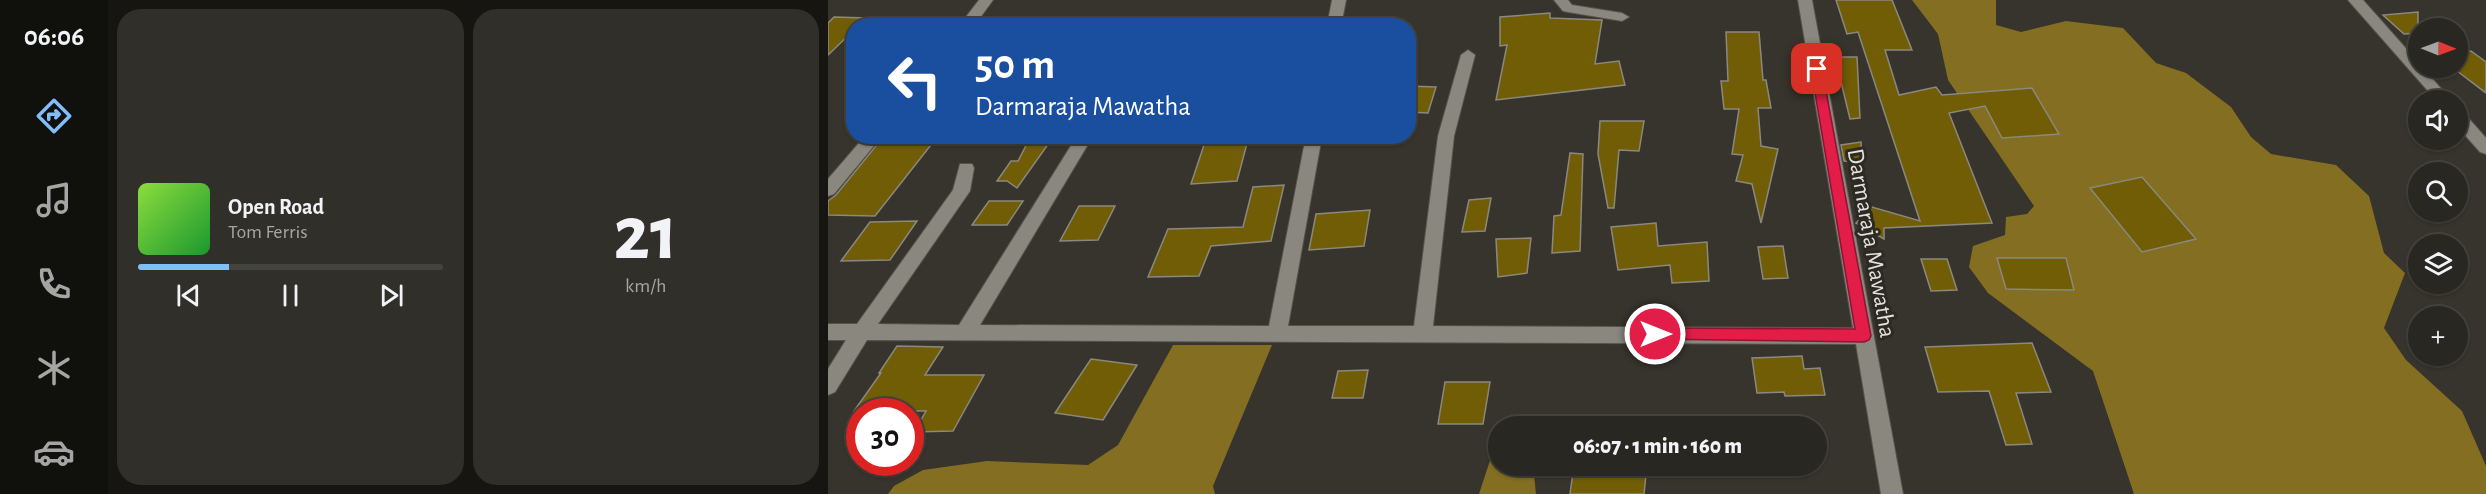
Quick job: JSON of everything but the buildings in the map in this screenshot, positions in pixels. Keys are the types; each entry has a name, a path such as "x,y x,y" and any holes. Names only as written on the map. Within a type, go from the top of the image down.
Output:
{"street":[{"path":"972,18 986,0"},
{"path":"1336,18 1339,0"},
{"path":"1561,0 1568,8 1622,17"},
{"name":"Darmaraja Mawatha","path":"1804,0 1892,494"},
{"path":"2355,0 2435,90"},
{"path":"1423,333 1446,136 1468,54"},
{"path":"2468,128 2486,148"},
{"path":"828,190 867,144"},
{"path":"965,332 1080,144"},
{"path":"1277,332 1312,144"},
{"path":"828,386 862,332 962,190 966,168"},
{"path":"828,332 1864,336"}],"shaded area":[{"path":"1912,0 1996,0 1996,25 2021,32 2066,21 2123,28 2156,63 2186,73 2231,107 2251,137 2271,154 2336,165 2369,196 2384,253 2405,273 2384,328 2408,362 2408,366 2413,366 2462,411 2486,466 2486,494 2134,494 2093,371 1988,293 1969,267 1973,246 2005,235 2006,217 2027,214 2034,206 1948,80 1938,34"},
{"path":"1173,345 1272,345 1213,486 1215,494 888,494 894,486 912,476 924,476 924,470 987,461 1088,465 1118,445"},
{"path":"1488,467 1488,476 1534,476 1536,494 1479,494"}],"route":[{"path":"1655,334 1864,336 1817,69"}]}
